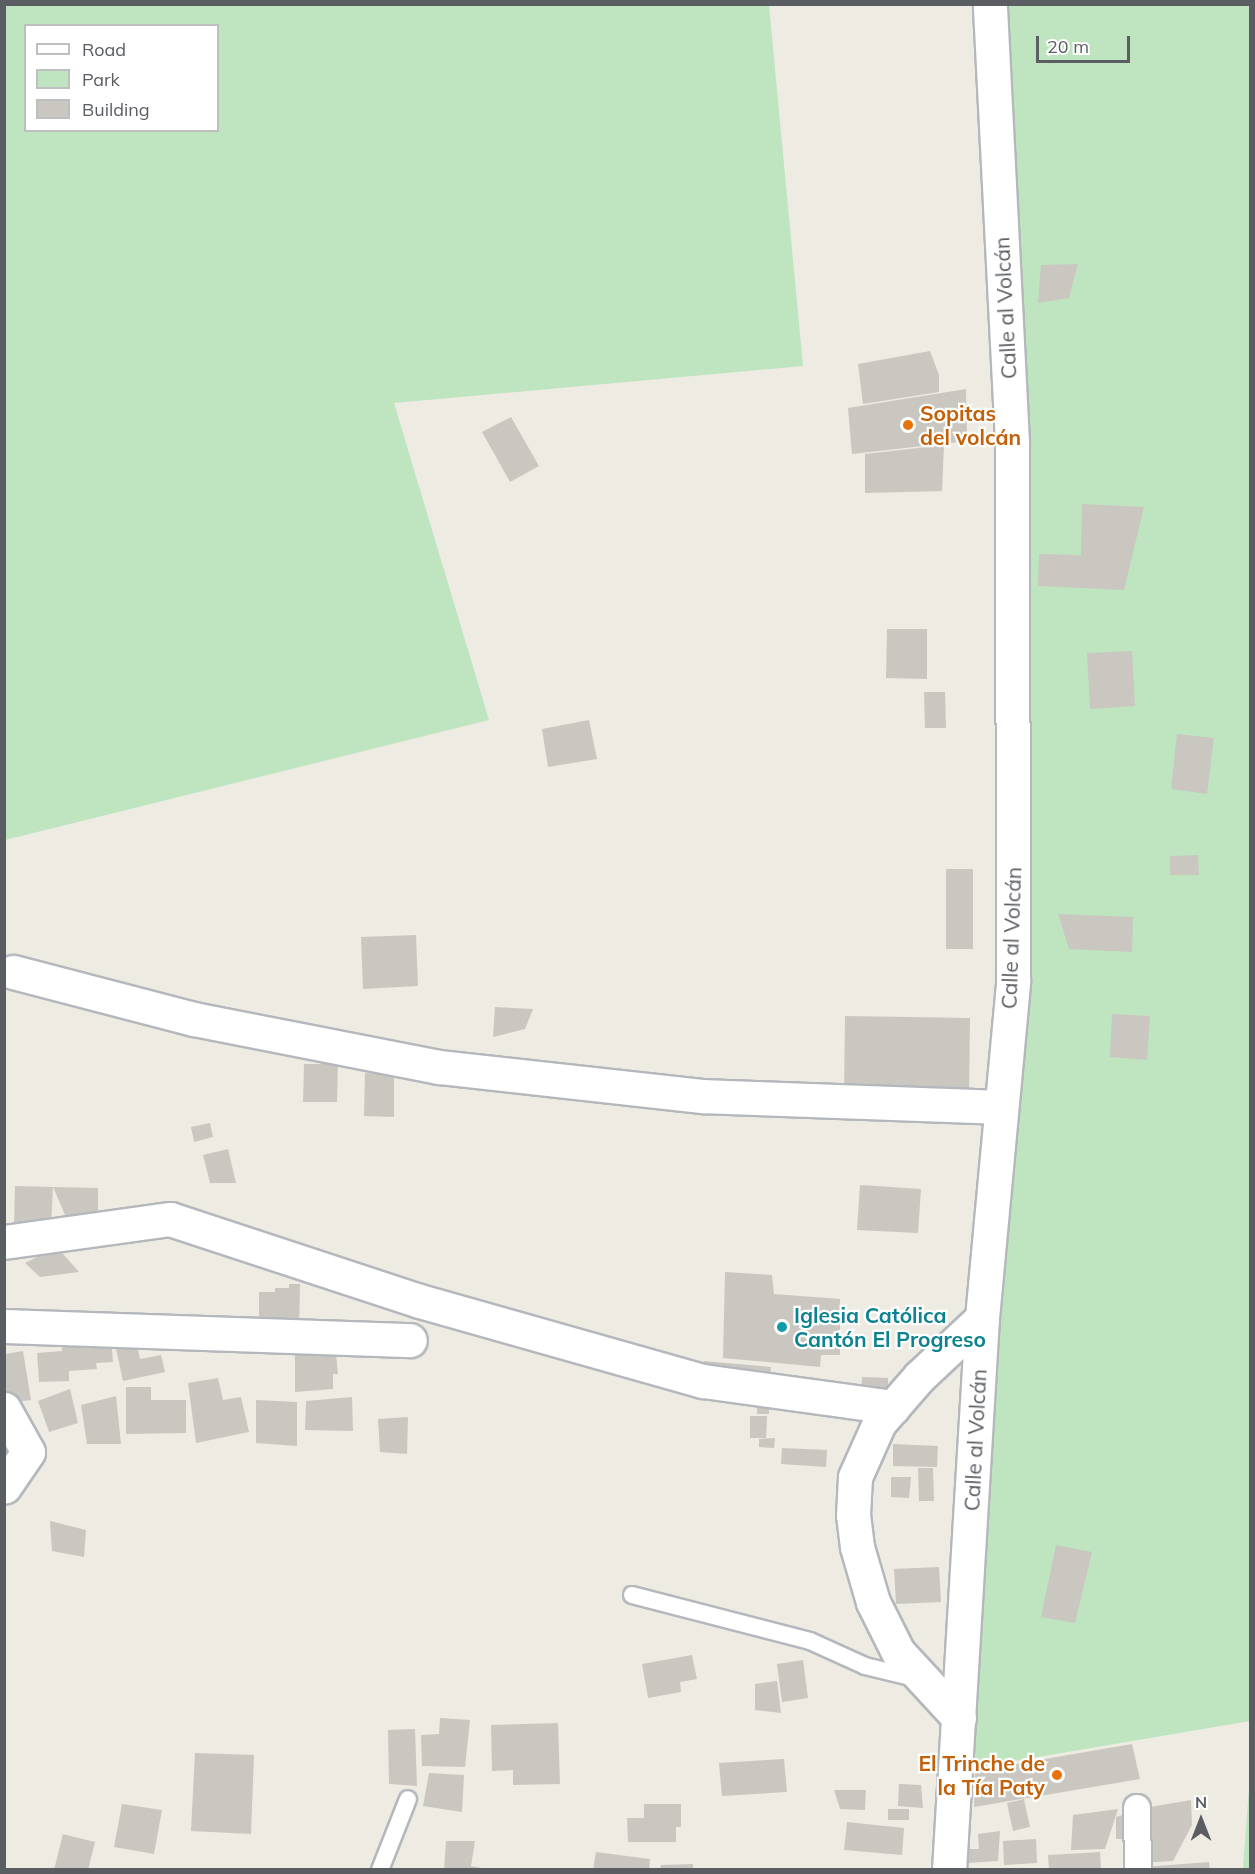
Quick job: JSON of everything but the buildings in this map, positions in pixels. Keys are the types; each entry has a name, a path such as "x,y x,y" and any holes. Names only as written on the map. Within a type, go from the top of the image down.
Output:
{"street":[{"name":"Calle al Volcán","path":"949,1869 982,1317 1013,981 1015,696 1012,442 990,4"},
{"path":"13,972 194,1019 439,1067 703,1096 1000,1107"},
{"path":"4,1242 170,1218 420,1301 703,1381 893,1407"},
{"path":"959,1718 898,1652 873,1602 857,1547 853,1515 855,1477 879,1423 982,1317"},
{"path":"4,1326 410,1340"},
{"path":"4,1409 28,1452 4,1487"},
{"path":"1137,1808 1138,1869"}],"lane":[{"path":"632,1594 810,1641 866,1666 925,1681"},
{"path":"380,1869 408,1799"}],"green space":[{"path":"4,5 769,5 803,366 394,403 489,720 5,840"},
{"path":"990,5 1250,5 1250,1721 955,1771 1013,981"},
{"path":"1250,1776 1250,1869 1243,1869"}],"place":[{"name":"Sopitas del volcán","path":"908,425"},
{"name":"Iglesia Católica Cantón El Progreso","path":"782,1327"},
{"name":"El Trinche de la Tía Paty","path":"1057,1775"}]}
